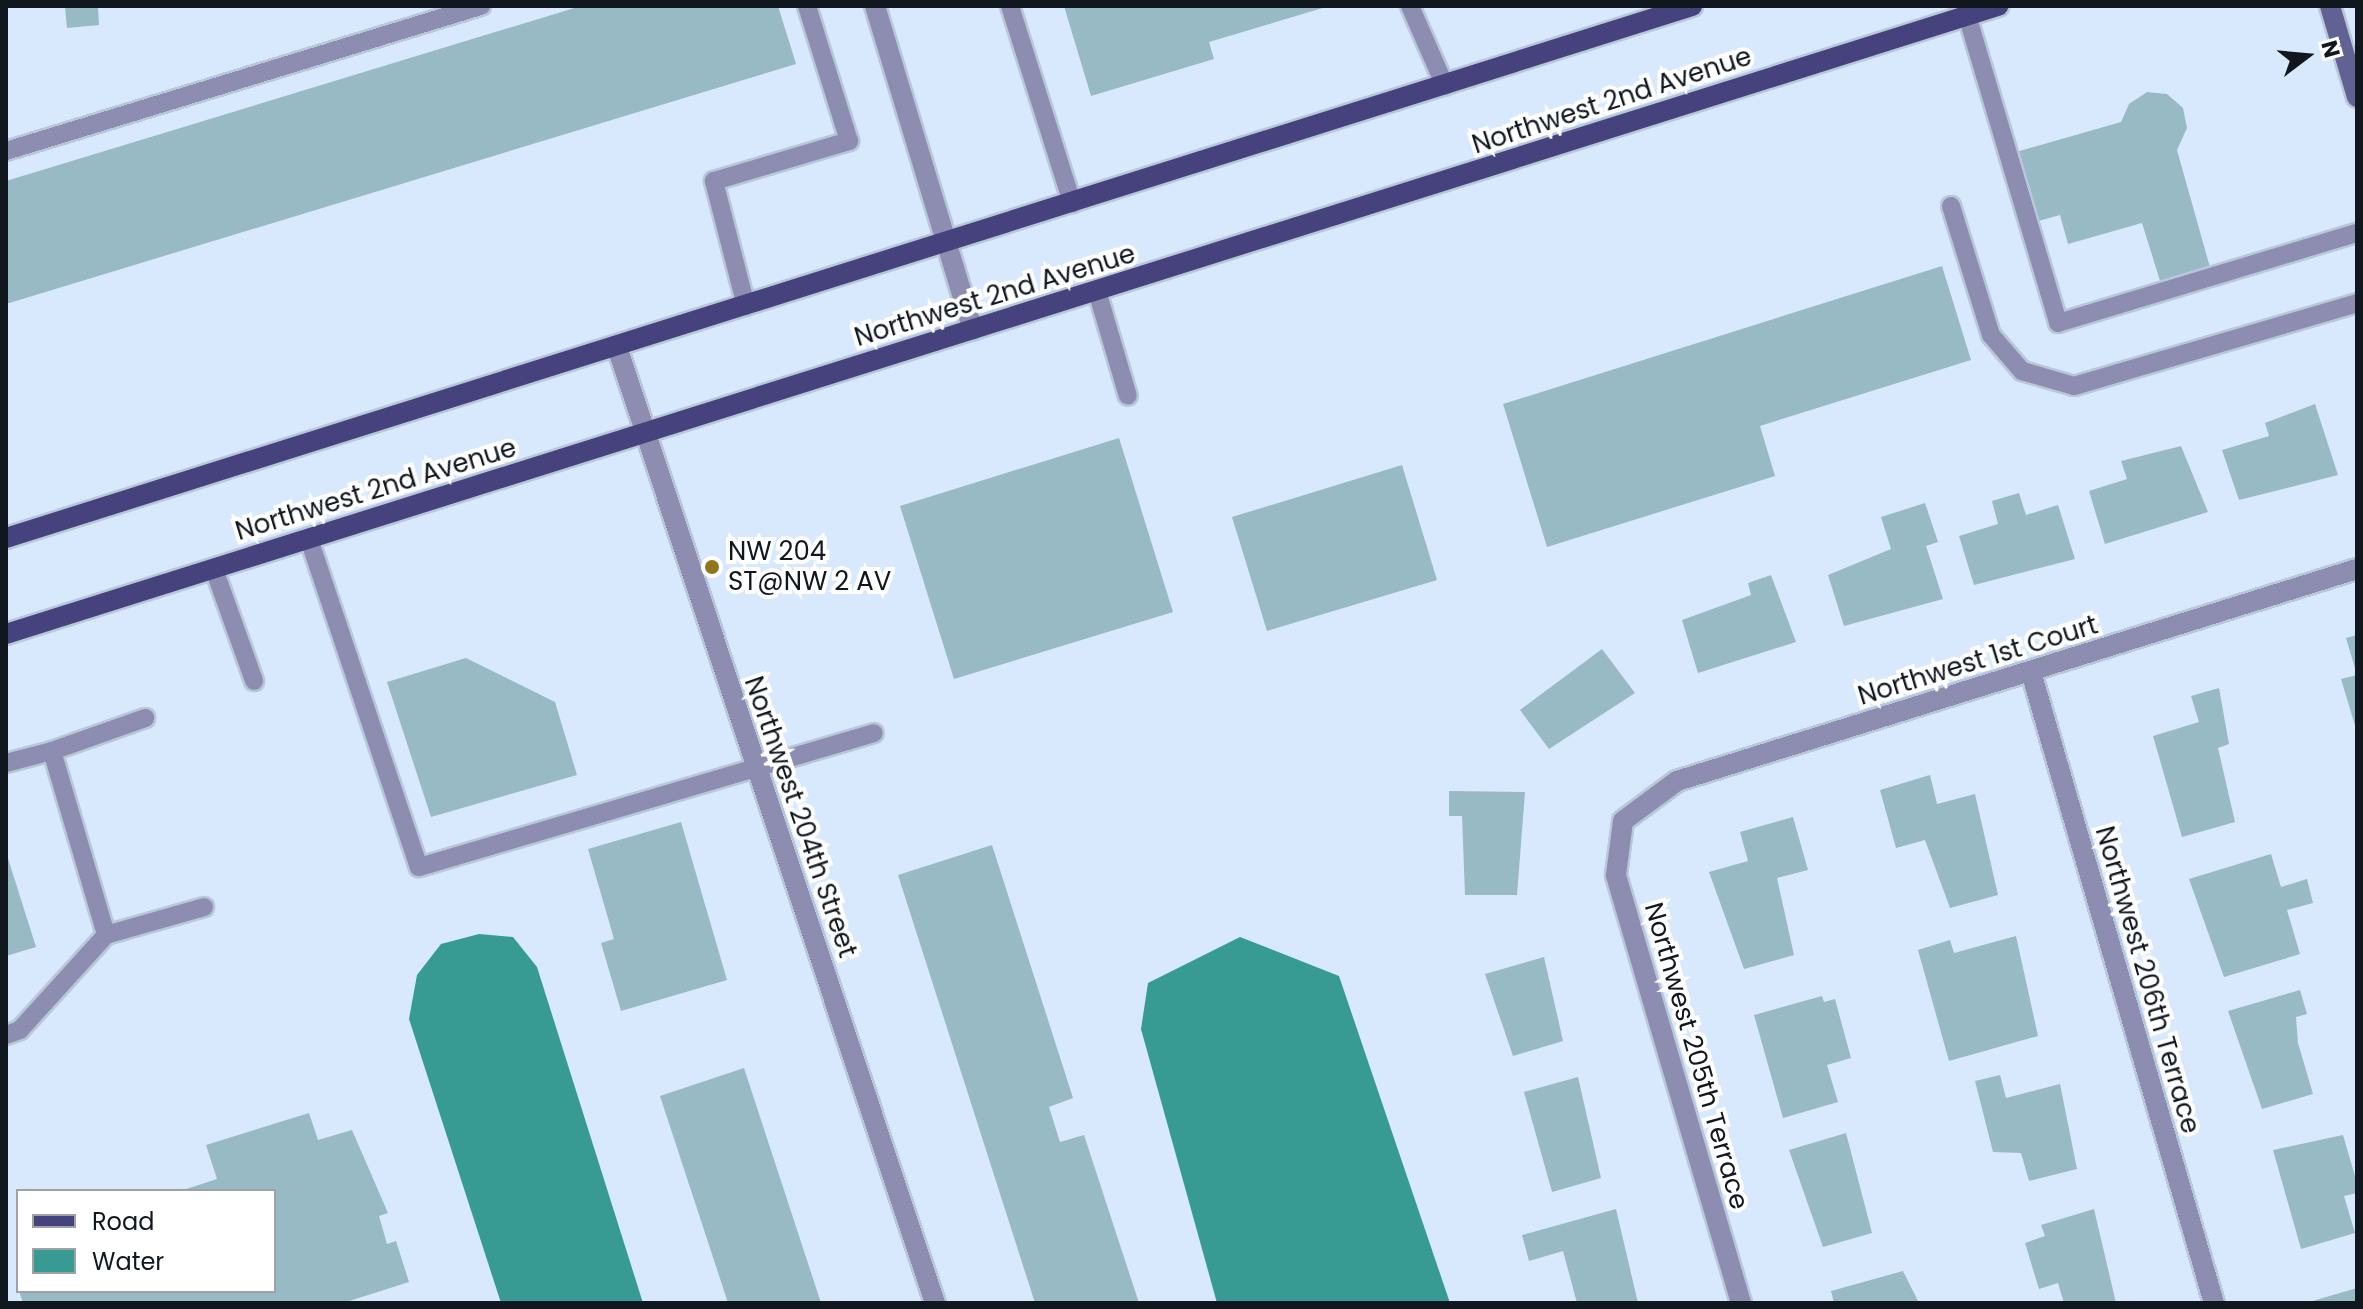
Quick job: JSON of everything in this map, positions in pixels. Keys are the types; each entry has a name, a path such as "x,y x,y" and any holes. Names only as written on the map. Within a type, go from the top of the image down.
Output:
{"main road":[{"path":"6,538 1692,6"},
{"name":"Northwest 2nd Avenue","path":"6,634 1998,6"}],"street":[{"path":"875,6 973,330"},
{"path":"2330,6 2357,97"},
{"name":"Northwest 204th Street","path":"617,347 935,1303"},
{"name":"Northwest 1st Court","path":"1623,821 1677,781 2357,569"},
{"name":"Northwest 206th Terrace","path":"2031,672 2214,1303"},
{"name":"Northwest 205th Terrace","path":"1623,821 1616,875 1741,1303"}],"lane":[{"path":"6,151 481,6"},
{"path":"746,306 714,181 849,141 807,6"},
{"path":"1010,6 1072,203"},
{"path":"1410,6 1445,86"},
{"path":"1967,15 2058,323 2357,233"},
{"path":"1951,206 1991,335 2022,371 2074,386 2357,303"},
{"path":"1097,291 1128,396"},
{"path":"309,539 419,867 874,733"},
{"path":"214,569 254,681"},
{"path":"6,763 52,751 145,718"},
{"path":"52,751 106,935"},
{"path":"6,1035 20,1030 106,935 204,907"}],"water":[{"path":"479,934 513,937 537,967 643,1303 501,1303 409,1019 417,975 441,944"},
{"path":"1240,937 1339,976 1450,1303 1217,1303 1141,1029 1148,983"}],"building":[{"path":"65,6 98,6 99,25 67,28"},
{"path":"581,6 778,6 796,64 6,304 6,181"},
{"path":"1064,6 1326,7 1209,42 1214,59 1091,96"},
{"path":"2147,92 2167,94 2183,108 2187,128 2177,150 2211,271 2161,284 2142,223 2068,244 2060,215 2035,222 2016,152 2121,122 2129,104"},
{"path":"1942,266 1971,360 1760,426 1775,476 1547,547 1503,404"},
{"path":"2315,404 2338,475 2239,500 2222,450 2269,436 2265,423"},
{"path":"1119,438 1173,612 954,679 900,506"},
{"path":"2181,446 2208,512 2105,544 2089,491 2127,479 2121,461"},
{"path":"1402,465 1437,580 1267,631 1232,517"},
{"path":"2019,493 2026,515 2058,505 2075,559 1974,585 1959,536 1998,524 1992,501"},
{"path":"1925,503 1938,542 1926,546 1943,599 1844,626 1828,575 1891,549 1881,517"},
{"path":"1771,575 1796,642 1698,673 1682,620 1751,595 1748,583"},
{"path":"2357,635 2357,675 2346,638"},
{"path":"1602,649 1635,693 1549,749 1520,710"},
{"path":"466,658 555,702 577,775 431,817 387,682"},
{"path":"2357,675 2357,729 2356,729 2341,679"},
{"path":"2219,688 2229,744 2218,748 2235,822 2182,837 2153,736 2199,722 2191,696"},
{"path":"1930,775 1937,804 1975,794 1998,895 1950,908 1925,840 1896,848 1880,790"},
{"path":"1449,791 1525,792 1517,895 1465,895 1462,816 1449,816"},
{"path":"1793,817 1808,870 1777,878 1794,955 1744,969 1709,872 1748,861 1740,832"},
{"path":"681,822 727,980 621,1011 601,943 614,939 588,849"},
{"path":"992,845 1073,1098 1049,1107 1060,1142 1084,1135 1139,1303 1035,1303 898,875"},
{"path":"6,852 36,947 6,956"},
{"path":"2271,854 2281,887 2307,879 2313,903 2287,910 2300,954 2224,977 2189,879"},
{"path":"2016,936 2038,1036 1949,1061 1918,950 1950,940 1954,953"},
{"path":"1544,957 1563,1041 1513,1056 1485,974"},
{"path":"2300,990 2307,1014 2296,1017 2298,1043 2313,1094 2262,1109 2228,1011"},
{"path":"1822,996 1824,1002 1835,999 1851,1058 1827,1065 1838,1102 1783,1118 1754,1015"},
{"path":"744,1068 821,1303 728,1303 660,1096"},
{"path":"2000,1075 2006,1098 2060,1084 2077,1169 2029,1181 2021,1153 1993,1152 1975,1081"},
{"path":"1578,1077 1601,1178 1552,1192 1524,1092"},
{"path":"309,1113 318,1140 352,1130 388,1213 379,1216 387,1244 396,1241 409,1282 343,1303 23,1303 20,1293 276,1293 276,1189 186,1189 217,1179 206,1145"},
{"path":"1846,1133 1872,1233 1823,1247 1789,1150"},
{"path":"2343,1135 2357,1183 2357,1193 2344,1196 2355,1233 2301,1249 2273,1150"},
{"path":"1616,1209 1638,1303 1577,1303 1563,1251 1529,1261 1522,1235"},
{"path":"2094,1209 2116,1303 2064,1303 2058,1283 2039,1289 2025,1243 2045,1236 2041,1225"},
{"path":"1903,1271 1919,1303 1834,1303 1831,1291"},
{"path":"2357,1288 2357,1303 2309,1303 2309,1302"}],"place":[{"name":"NW 204 ST@NW 2 AV","path":"712,567"}]}
